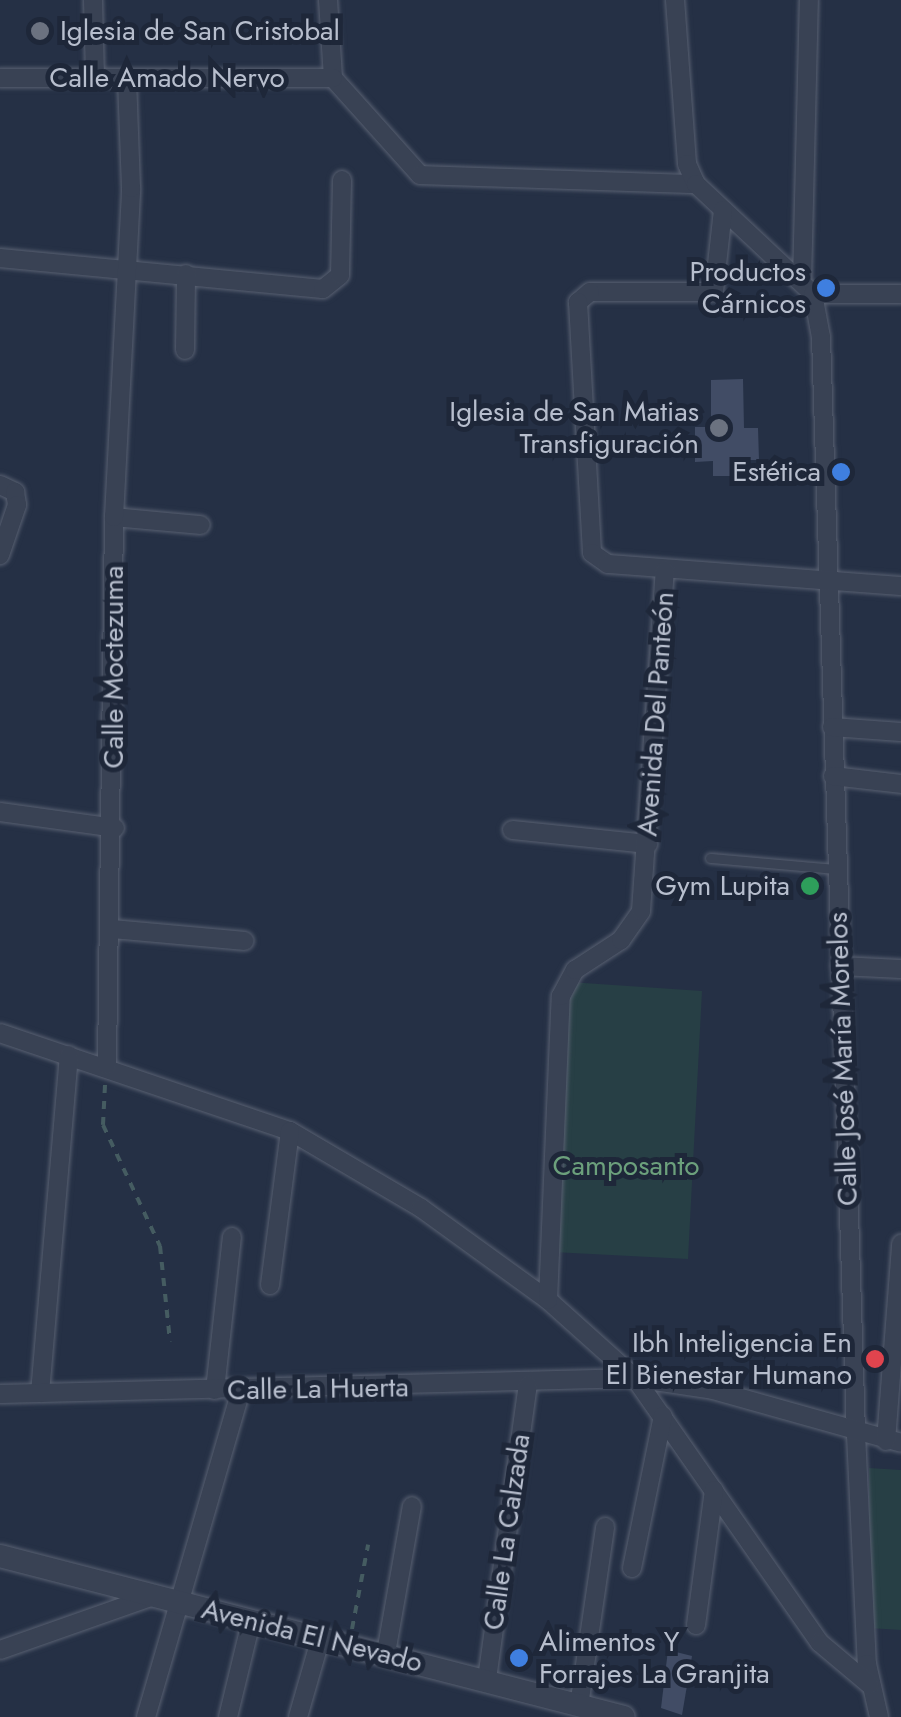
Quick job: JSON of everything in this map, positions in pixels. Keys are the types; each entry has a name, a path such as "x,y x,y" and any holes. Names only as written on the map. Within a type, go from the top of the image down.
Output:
{"street":[{"path":"94,0 95,78"},
{"path":"328,0 333,78 420,176 696,184"},
{"path":"675,0 683,146 696,184 808,288 901,294"},
{"name":"Calle José María Morelos","path":"809,0 808,288 828,580 856,1434 878,1706"},
{"name":"Calle Amado Nervo","path":"0,78 333,78"},
{"name":"Calle Moctezuma","path":"108,1064 115,828 114,517 126,270 126,78"},
{"path":"0,258 323,289 340,276 342,180"},
{"path":"723,210 714,292 590,292 575,312 590,543 608,564 901,586"},
{"path":"185,350 186,274"},
{"path":"0,484 15,492 17,504 0,555"},
{"path":"114,517 200,526"},
{"name":"Avenida Del Panteón","path":"548,1300 560,996 575,970 634,928 648,844 665,570"},
{"path":"832,726 901,732"},
{"path":"833,776 901,784"},
{"path":"0,812 115,828"},
{"path":"512,830 648,844"},
{"path":"113,929 244,941"},
{"path":"840,966 901,969"},
{"path":"0,1054 1,1033 108,1064 290,1131 409,1200 548,1300 635,1378 820,1642 878,1706"},
{"path":"40,1393 69,1055"},
{"path":"270,1285 290,1131"},
{"path":"215,1390 232,1237"},
{"path":"894,1442 901,1244"},
{"name":"Calle La Huerta","path":"0,1394 528,1385 635,1378 713,1390 894,1442"},
{"name":"Calle La Calzada","path":"487,1680 528,1385"},
{"path":"146,1717 242,1390"},
{"path":"632,1568 663,1416"},
{"path":"696,1626 714,1490"},
{"path":"386,1653 412,1506"},
{"path":"579,1706 605,1527"},
{"name":"Avenida El Nevado","path":"0,1556 624,1717"},
{"path":"0,1650 153,1596"},
{"path":"228,1717 251,1622"},
{"path":"298,1717 321,1637"}],"lane":[{"path":"710,858 837,869"}],"path":[{"path":"108,1064 103,1125 152,1219 170,1340"},
{"path":"348,1644 368,1545"}],"green space":[{"name":"Camposanto","path":"569,982 702,991 688,1259 553,1252"},
{"path":"869,1468 901,1470 901,1630 869,1628"}],"building":[{"name":"Iglesia de San Matias Transfiguración","path":"743,379 744,428 758,428 759,460 744,460 745,476 713,476 713,461 695,462 695,427 711,427 711,380"},
{"path":"668,1650 692,1656 682,1715 661,1708"}],"place":[{"name":"Iglesia de San Cristobal","path":"40,31"},
{"name":"Productos Cárnicos","path":"826,288"},
{"name":"Iglesia de San Matias Transfiguración","path":"719,428"},
{"name":"Estética","path":"841,472"},
{"name":"Gym Lupita","path":"810,886"},
{"name":"Ibh Inteligencia En El Bienestar Humano","path":"875,1359"},
{"name":"Alimentos Y Forrajes La Granjita","path":"519,1658"}]}
